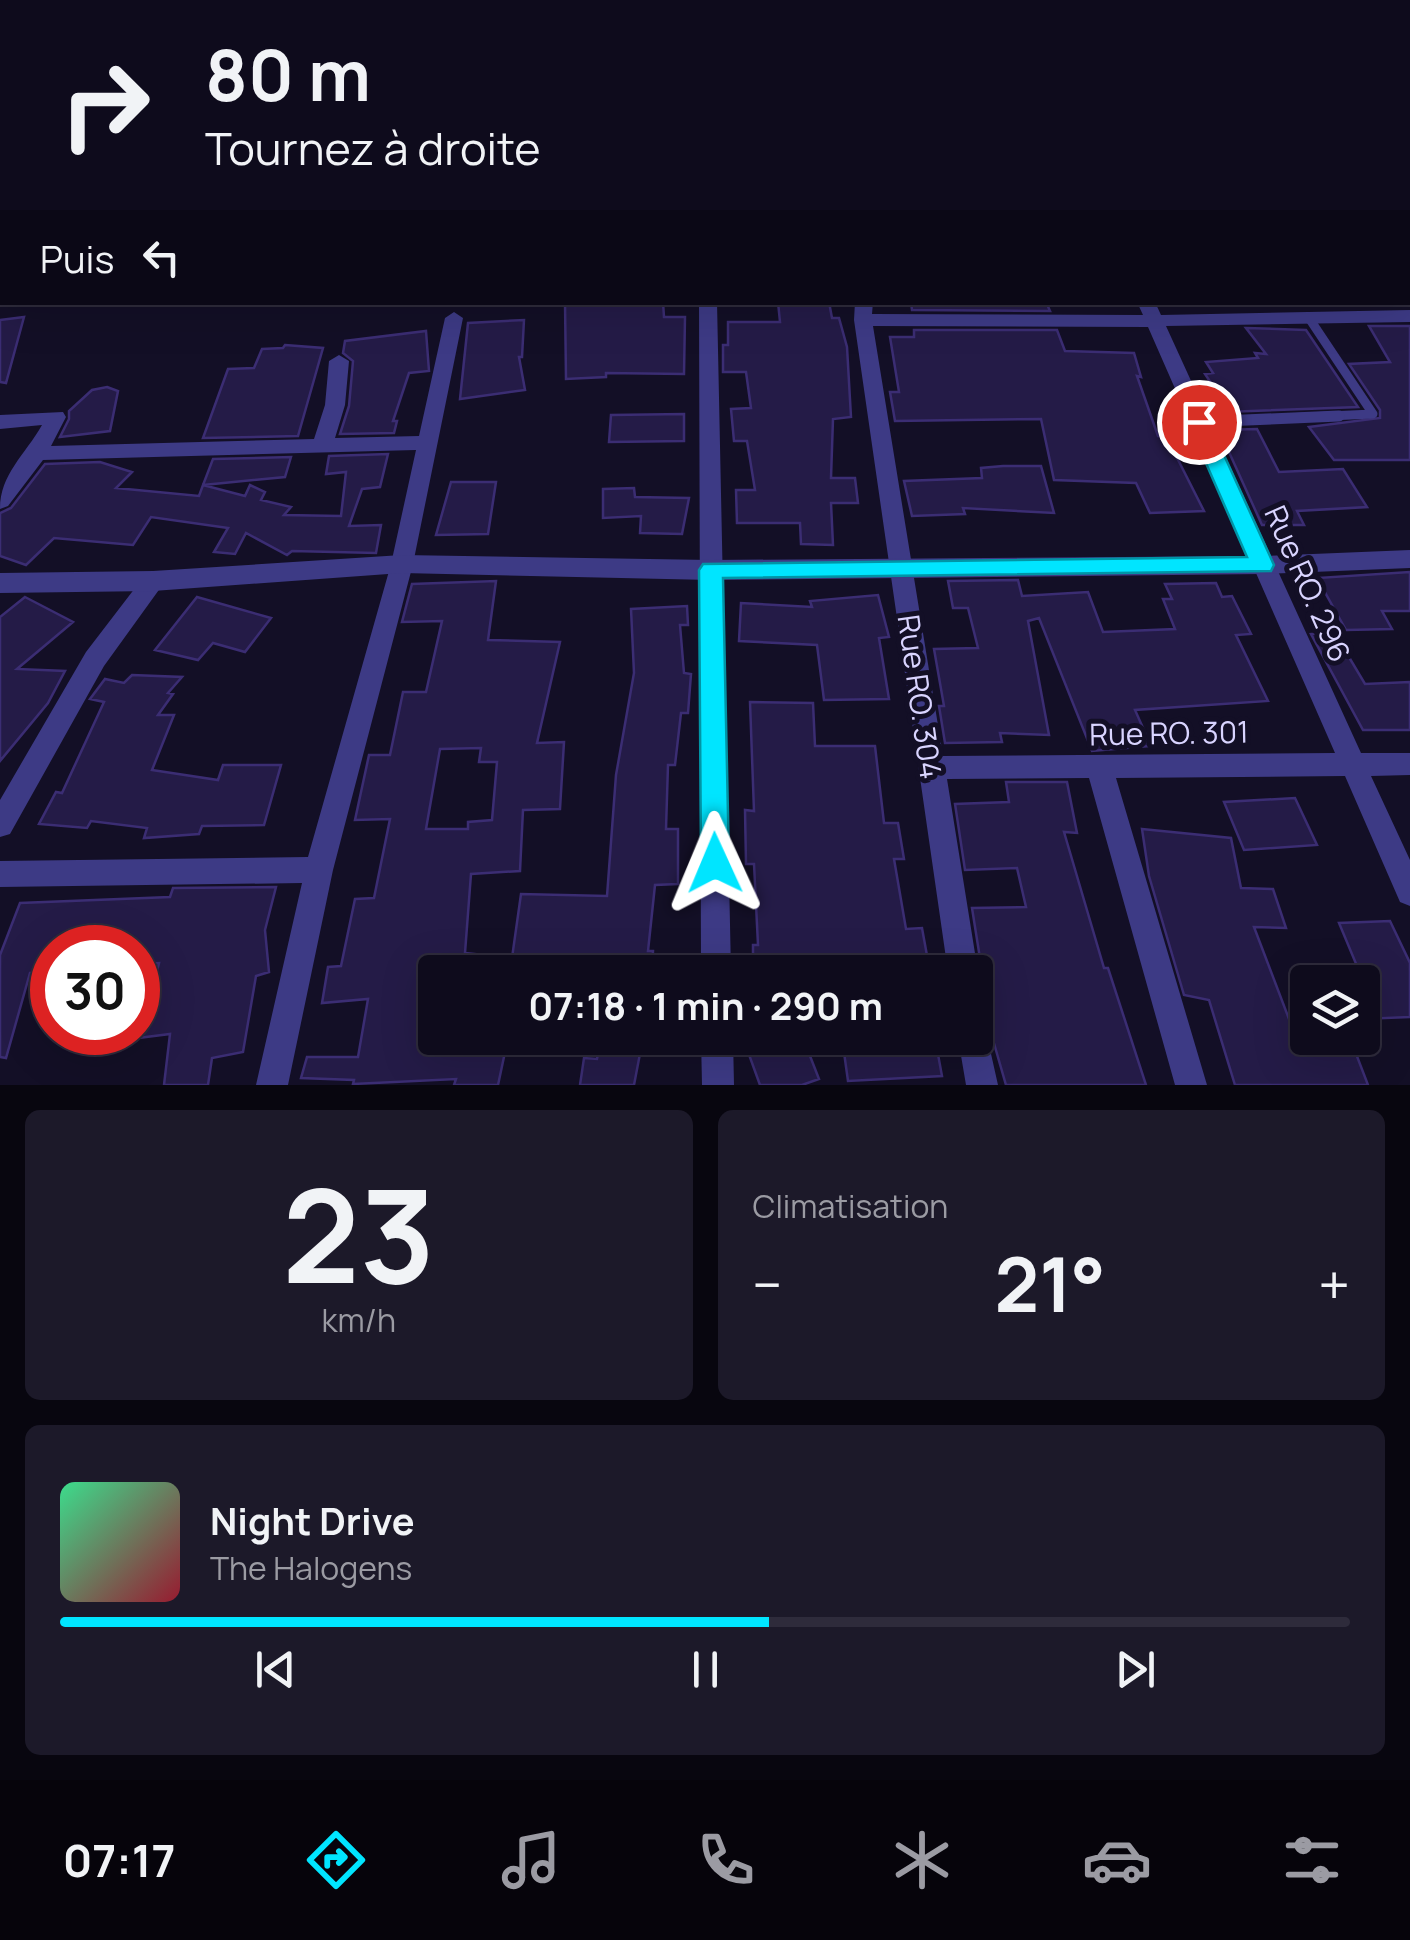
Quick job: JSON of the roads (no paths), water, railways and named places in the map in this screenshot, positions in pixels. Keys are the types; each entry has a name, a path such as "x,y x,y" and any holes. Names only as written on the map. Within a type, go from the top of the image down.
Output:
{"street":[{"path":"708,305 716,955"},
{"path":"864,311 1304,310 1410,316"},
{"name":"Rue RO. 304","path":"864,311 929,768 960,955"},
{"name":"Rue RO. 296","path":"1150,312 1410,892"},
{"path":"272,1085 319,870 402,564 454,318"},
{"path":"323,444 335,405 339,361"},
{"path":"0,422 56,417 38,453 0,501"},
{"path":"38,453 427,443"},
{"path":"0,582 153,581 402,564 711,570 1262,565 1410,559"},
{"path":"0,825 95,660 153,581"},
{"name":"Rue RO. 301","path":"929,768 1410,764"},
{"path":"1099,767 1191,1085"},
{"path":"0,874 319,870"},
{"path":"717,1055 718,1085"},
{"path":"977,1055 982,1085"}],"lane":[{"path":"1199,422 1373,414 1304,310"}]}
